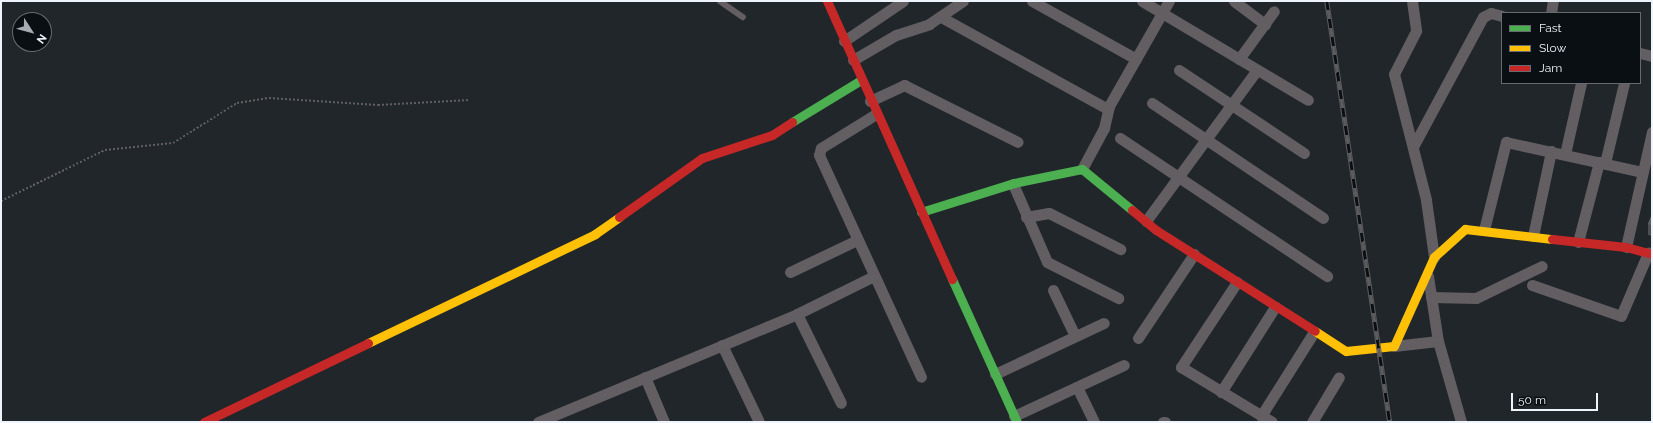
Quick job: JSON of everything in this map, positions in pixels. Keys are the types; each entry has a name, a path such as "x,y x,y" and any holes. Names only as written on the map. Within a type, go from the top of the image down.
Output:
{"street":[{"path":"827,1 870,101 1015,419 1124,365"},
{"path":"844,41 903,1"},
{"path":"853,60 896,35 940,17 963,1"},
{"path":"1032,1 1136,60"},
{"path":"1142,1 1308,100"},
{"path":"921,212 1013,184 1082,169 1104,128 1108,109 1169,1"},
{"path":"1234,1 1265,24"},
{"path":"1394,346 1428,276 1434,257 1414,145 1394,74 1416,31 1412,1"},
{"path":"1551,12 1553,1"},
{"path":"1239,59 1274,11"},
{"path":"1414,145 1482,17 1491,13 1501,16"},
{"path":"940,17 1108,109"},
{"path":"1641,53 1652,56"},
{"path":"1179,70 1304,153"},
{"path":"1146,221 1181,178 1257,70"},
{"path":"204,422 595,234 708,154 772,135 861,80"},
{"path":"1565,154 1581,84"},
{"path":"1578,242 1624,84"},
{"path":"870,101 904,85 1018,142"},
{"path":"1152,103 1323,218"},
{"path":"876,114 821,148 819,155 921,377"},
{"path":"1626,248 1652,132"},
{"path":"1120,138 1327,276"},
{"path":"1484,230 1506,142 1642,172"},
{"path":"1533,236 1551,151"},
{"path":"1082,169 1146,221 1275,307 1346,351 1438,341"},
{"path":"1013,184 1026,217 1047,262 1118,298"},
{"path":"1026,217 1049,213 1120,249"},
{"path":"1434,257 1465,229 1484,230 1626,248 1650,254 1621,316 1532,285"},
{"path":"790,272 857,240"},
{"path":"1138,338 1194,254"},
{"path":"1431,297 1476,298 1542,266"},
{"path":"538,422 797,314 874,276"},
{"path":"1428,276 1438,341 1462,422"},
{"path":"1237,282 1181,367 1272,422"},
{"path":"1053,290 1075,336"},
{"path":"1221,392 1275,307"},
{"path":"797,314 841,403"},
{"path":"995,374 1104,323"},
{"path":"1262,416 1314,332"},
{"path":"722,345 759,422"},
{"path":"645,377 664,422"},
{"path":"1312,422 1339,377"},
{"path":"1077,387 1094,422"}],"lane":[{"path":"720,1 743,16"}],"path":[{"path":"1,201 105,150 173,143 237,103 269,98 378,106 470,100"}],"building":[{"path":"1652,214 1652,225 1648,224"}],"railway":[{"path":"1327,1 1390,422"}],"traffic: fast":[{"path":"792,122 861,80"},
{"path":"921,212 1014,183 1082,169 1132,210"},
{"path":"952,279 1017,422"}],"traffic: slow":[{"path":"368,343 595,234 619,217"},
{"path":"1315,331 1346,351 1394,346 1434,257 1465,229 1552,239"}],"traffic: jam":[{"path":"827,1 952,279"},
{"path":"619,217 702,158 772,135 792,122"},
{"path":"1132,210 1156,230 1315,331"},
{"path":"1552,239 1626,247 1652,254"},
{"path":"204,422 368,343"}]}
